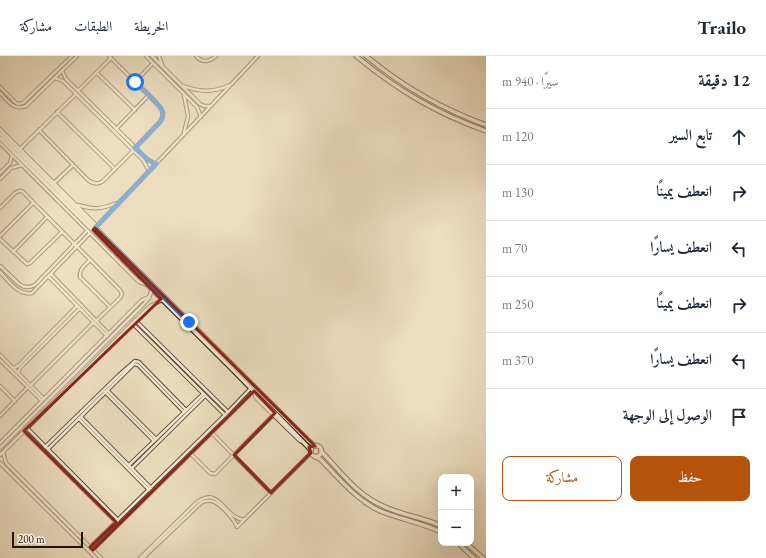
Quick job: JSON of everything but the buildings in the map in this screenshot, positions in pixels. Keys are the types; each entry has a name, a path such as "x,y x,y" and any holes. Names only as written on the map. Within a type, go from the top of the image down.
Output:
{"street":[{"path":"66,56 66,61"},
{"path":"0,87 15,102 18,104 23,103 72,56"},
{"path":"0,93 14,106 18,108 24,107 29,104 77,56"},
{"path":"146,56 198,108 201,116"},
{"path":"152,56 201,105 206,107 211,106"},
{"path":"159,56 163,67"},
{"path":"196,56 201,60 206,61 211,60 216,56"},
{"path":"0,272 17,290 22,293 32,293 36,290 258,56"},
{"path":"356,56 412,97 458,120 486,131"},
{"path":"366,56 421,95 486,125"},
{"path":"39,130 90,182 95,184 103,181 115,169 160,122 163,116 161,108 110,57 78,91"},
{"path":"135,82 153,63"},
{"path":"62,71 65,77 134,149 149,170"},
{"path":"97,72 135,110"},
{"path":"62,80 65,77"},
{"path":"55,78 62,80 134,149 148,160 156,164"},
{"path":"182,86 198,91 210,91 232,84"},
{"path":"20,149 76,94"},
{"path":"184,94 188,116 184,134"},
{"path":"116,129 148,96"},
{"path":"198,108 201,105"},
{"path":"57,112 115,169"},
{"path":"0,129 146,284 304,442 315,457 320,459 358,496 375,508 438,531"},
{"path":"0,133 76,204 94,229"},
{"path":"0,138 310,442 319,447 355,487 373,501 392,510 438,525"},
{"path":"0,143 87,231"},
{"path":"0,174 10,163 12,154"},
{"path":"0,179 13,166 22,165"},
{"path":"54,182 73,165"},
{"path":"3,170 6,173"},
{"path":"0,208 19,191 22,191 122,292 122,296 0,415"},
{"path":"33,203 0,238 13,252 25,264 29,264 62,232"},
{"path":"76,204 96,209 118,203"},
{"path":"13,252 47,217"},
{"path":"0,266 22,287 31,287 35,285 87,231 94,229"},
{"path":"90,260 81,269 79,273 80,276 110,307"},
{"path":"50,276 78,307 95,322"},
{"path":"50,276 108,335"},
{"path":"0,448 142,306 149,297 152,289"},
{"path":"0,443 142,300 149,297"},
{"path":"96,558 8,465 1,453 135,320 154,303 162,300"},
{"path":"142,306 146,310"},
{"path":"13,368 18,366 78,307"},
{"path":"18,373 20,368 78,307"},
{"path":"135,320 228,412"},
{"path":"132,323 225,415"},
{"path":"0,355 45,403"},
{"path":"0,360 30,386"},
{"path":"47,448 135,360 139,362 185,411"},
{"path":"47,448 80,418 133,365 136,364 185,411"},
{"path":"0,386 15,401"},
{"path":"106,391 155,440"},
{"path":"92,549 117,521 228,412 253,391"},
{"path":"253,391 255,397 300,441 304,442"},
{"path":"92,549 191,454 253,391"},
{"path":"129,465 185,411 204,395"},
{"path":"132,468 204,395"},
{"path":"191,454 210,473 217,473 273,414"},
{"path":"80,418 132,468 150,489"},
{"path":"80,418 150,489"},
{"path":"27,428 117,521"},
{"path":"24,431 117,521"},
{"path":"212,433 271,493"},
{"path":"140,558 202,502 207,501 216,504 235,520 237,527 311,452 315,446"},
{"path":"315,457 319,455 321,451"},
{"path":"0,464 101,558"},
{"path":"5,468 8,465"},
{"path":"235,520 244,520"},
{"path":"143,558 159,541"},
{"path":"461,546 474,558"},
{"path":"469,546 483,558"}],"highlighted area":[{"path":"95,228 315,446 309,447 311,453 271,493 234,455 275,413 254,391 93,550 90,547 116,522 24,431 161,299 93,230"}],"route":[{"path":"135,82 160,107 163,113 160,122 135,148 148,160 156,164 95,228 189,322"}]}
